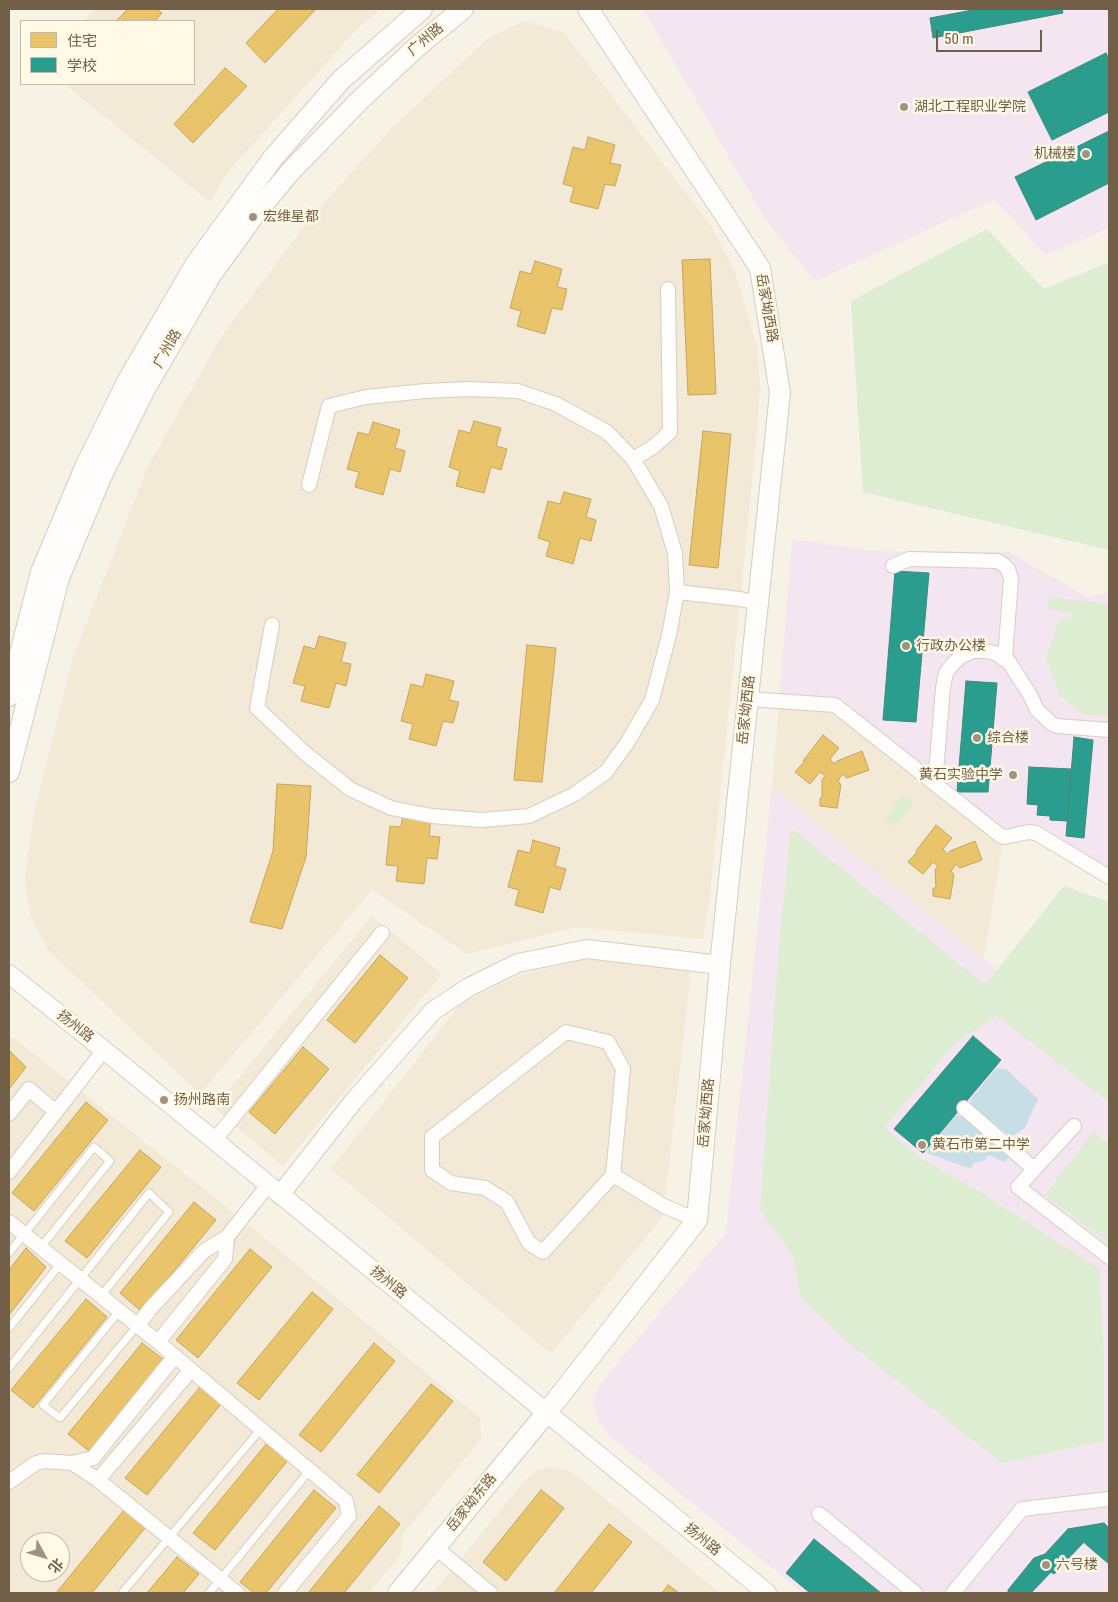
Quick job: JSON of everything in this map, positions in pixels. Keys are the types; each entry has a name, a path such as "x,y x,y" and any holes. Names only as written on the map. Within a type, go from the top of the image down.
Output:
{"main road":[{"name":"广州路","path":"9,696 41,572 85,467 128,380 195,265 273,158 341,80 422,9"},
{"name":"广州路","path":"9,772 59,578 102,475 145,388 211,275 290,172 359,101 419,45 464,9"},
{"name":"岳家坳西路","path":"589,9 760,268 780,393 720,965 697,1220"},
{"path":"547,1412 697,1220"},
{"name":"岳家坳东路","path":"398,1593 547,1412"}],"street":[{"path":"633,459 653,447 670,432 668,290"},
{"path":"272,625 257,708 306,754 350,789 391,808 432,816 482,820 529,816 575,794 606,772 627,743 652,700 669,635 677,592 675,553 661,506 633,459 607,432 556,404 518,391 469,389 366,397 330,406 310,485"},
{"path":"893,566 909,559 998,561 1004,565 1008,569 1010,579 1005,658"},
{"path":"677,592 740,598 758,603"},
{"path":"935,784 943,688 946,673 961,656 973,651 995,653 1010,662 1037,710 1044,719 1052,724 1109,730"},
{"path":"748,699 835,706 1001,836 1005,837 1029,832 1036,833 1109,877"},
{"path":"214,1141 382,933"},
{"path":"138,1326 151,1308 204,1251 227,1237 274,1190 433,1011 469,987 518,963 587,949 720,965"},
{"name":"扬州路","path":"9,974 767,1593"},
{"path":"566,1032 608,1042 623,1069 614,1175 543,1252 529,1243 507,1202 485,1188 451,1183 432,1170 432,1137 566,1032"},
{"path":"9,1172 104,1050"},
{"path":"9,1114 28,1089 56,1112"},
{"path":"964,1108 1034,1169"},
{"path":"1074,1126 1018,1187 1109,1257"},
{"path":"614,1175 664,1206 697,1220"},
{"path":"9,1222 120,1310 346,1501 349,1516 284,1593"},
{"path":"158,1342 225,1259 227,1237"},
{"path":"9,1482 36,1463 44,1461 72,1463 93,1458 175,1356"},
{"path":"98,1480 191,1370"},
{"path":"72,1463 98,1480 168,1539 237,1593"},
{"path":"953,1593 1022,1509 1109,1499"},
{"path":"819,1514 916,1593"},
{"path":"436,1548 490,1593"}],"lane":[{"path":"9,1253 94,1147 110,1161 41,1247"},
{"path":"9,1368 149,1193 169,1212 101,1296"},
{"path":"9,1328 61,1263"},
{"path":"120,1310 43,1405 60,1418 138,1326"},
{"path":"122,1593 261,1429"},
{"path":"209,1593 310,1470"}],"shaded area":[{"path":"96,9 381,9 356,30 228,172 210,202 65,85 195,85 195,20 84,20"},
{"name":"湖北工程职业学院","path":"643,9 1109,9 1109,228 1045,255 995,199 815,281 765,219"},
{"name":"宏维星都","path":"525,21 564,33 711,226 735,272 757,348 760,385 755,452 710,893 703,939 577,927 467,954 372,890 200,1094 49,951 31,917 25,879 33,818 73,658 148,466 223,334 313,215 392,128 487,39"},
{"name":"黄石实验中学","path":"792,539 874,551 1009,552 1087,597 1109,593 1109,884 1032,840 1003,841 835,710 779,705"},
{"path":"779,705 835,710 1003,841 984,959 772,787"},
{"name":"黄石市第二中学","path":"772,787 1109,1058 1109,1593 803,1593 611,1437 598,1421 593,1401 601,1383 726,1233"},
{"path":"372,916 442,974 283,1166 214,1108"},
{"path":"590,958 691,970 663,1216 551,1354 331,1169 462,1002 521,975"},
{"path":"9,1038 14,1038 243,1220 480,1418 481,1439 402,1535 400,1555 369,1593 9,1593"},
{"path":"549,1467 564,1469 581,1479 720,1593 433,1593 527,1478 537,1471"}],"green space":[{"path":"987,229 1044,289 1109,262 1109,550 863,492 851,301"},
{"path":"1049,597 1109,604 1109,717 1083,714 1060,696 1046,659 1058,623 1074,614 1047,609"},
{"path":"903,795 913,803 896,826 886,818"},
{"path":"791,828 985,985 1064,886 1109,902 1109,1102 997,1016 955,1043 884,1128 926,1162 977,1190 1099,1269 1104,1354 1104,1441 1002,1463 849,1343 801,1298 793,1255 760,1210 778,959"},
{"path":"1093,1132 1109,1144 1109,1243 1045,1195"}],"water":[{"path":"996,1068 1006,1069 1038,1099 1025,1128 1011,1137 972,1106 970,1100"},
{"path":"951,1114 963,1117 1009,1157 1004,1162 989,1155 984,1161 973,1163 972,1169 929,1154 927,1144"}],"building: 住宅":[{"path":"128,9 156,9 162,13 156,20 117,20"},
{"path":"278,9 316,9 265,63 246,43"},
{"path":"225,68 247,86 193,143 174,124"},
{"path":"588,137 615,145 610,163 621,165 615,186 605,184 598,209 570,202 574,187 563,184 573,147 585,150"},
{"path":"710,259 716,394 688,395 682,260"},
{"path":"535,261 562,269 557,287 567,289 562,310 552,308 545,334 517,326 521,311 510,308 520,271 531,274"},
{"path":"474,421 501,428 496,446 507,449 501,470 491,467 484,493 456,486 460,471 449,467 459,430 470,433"},
{"path":"373,422 400,430 395,448 405,451 400,472 390,469 383,495 355,487 359,472 347,469 358,432 369,435"},
{"path":"703,431 731,434 718,568 689,565"},
{"path":"564,492 591,499 586,517 596,520 591,541 580,538 573,564 546,556 550,542 538,538 548,501 560,504"},
{"path":"319,636 346,643 341,662 351,664 346,686 336,683 329,708 301,701 305,686 293,683 304,646 315,649"},
{"path":"527,645 556,648 542,782 514,780"},
{"path":"426,674 454,681 449,700 459,702 453,723 443,721 436,746 409,739 413,724 401,721 411,684 423,687"},
{"path":"823,735 839,748 830,759 834,764 862,751 869,770 847,778 842,774 838,781 841,785 837,808 820,806 822,780 825,776 820,772 810,784 795,772"},
{"path":"277,784 311,786 306,857 282,929 250,922 273,851"},
{"path":"403,814 431,817 429,836 440,837 437,859 427,858 424,884 396,881 398,866 386,865 390,826 401,827"},
{"path":"936,825 952,838 943,849 947,854 975,841 982,860 960,868 956,864 951,871 954,875 950,899 933,896 933,888 936,888 935,870 938,866 933,862 923,874 908,862"},
{"path":"533,840 560,848 555,866 566,869 560,890 550,887 543,913 515,905 519,890 508,887 518,850 530,853"},
{"path":"380,955 408,978 355,1043 327,1020"},
{"path":"303,1047 329,1069 275,1134 249,1112"},
{"path":"9,1050 26,1067 9,1089"},
{"path":"86,1102 108,1120 34,1211 12,1193"},
{"path":"140,1150 161,1167 87,1258 65,1241"},
{"path":"194,1202 216,1220 141,1311 120,1293"},
{"path":"26,1248 46,1267 9,1315 9,1270"},
{"path":"250,1249 272,1267 198,1358 176,1340"},
{"path":"312,1292 333,1309 259,1400 237,1383"},
{"path":"86,1299 107,1317 33,1408 11,1390"},
{"path":"142,1343 164,1360 89,1451 68,1434"},
{"path":"374,1343 395,1361 321,1452 299,1435"},
{"path":"431,1384 453,1401 379,1493 357,1475"},
{"path":"200,1387 221,1404 147,1495 125,1478"},
{"path":"268,1442 289,1459 215,1550 193,1533"},
{"path":"314,1490 336,1508 266,1593 254,1593 240,1582"},
{"path":"541,1490 564,1508 506,1581 483,1562"},
{"path":"379,1506 400,1524 344,1593 308,1593"},
{"path":"124,1510 145,1528 92,1593 56,1593 65,1582 70,1582 70,1576"},
{"path":"609,1524 632,1542 591,1593 554,1593"},
{"path":"177,1557 199,1574 183,1593 147,1593"},
{"path":"668,1585 679,1593 662,1593"}],"building: 学校":[{"path":"978,9 1062,9 1063,13 933,38 930,18"},
{"name":"机械楼","path":"1106,53 1109,59 1109,112 1052,140 1028,92"},
{"name":"机械楼","path":"1109,131 1109,183 1036,220 1015,177"},
{"name":"行政办公楼","path":"895,571 929,573 916,722 883,720"},
{"name":"综合楼","path":"966,681 997,683 988,792 957,792"},
{"path":"1074,737 1093,740 1084,838 1066,836"},
{"path":"1029,767 1071,769 1068,821 1050,820 1050,816 1037,815 1038,805 1027,804"},
{"path":"973,1036 1001,1060 923,1153 894,1129"},
{"path":"1104,1523 1109,1528 1109,1564 1068,1529"},
{"name":"六号楼","path":"1068,1529 1083,1543 1054,1574 1051,1572 1031,1593 1008,1593 1008,1590 1034,1558 1045,1554"},
{"path":"814,1539 881,1593 810,1593 786,1573"}],"place":[{"name":"湖北工程职业学院","path":"904,107"},
{"name":"机械楼","path":"1086,154"},
{"name":"宏维星都","path":"253,217"},
{"name":"行政办公楼","path":"906,646"},
{"name":"综合楼","path":"977,738"},
{"name":"黄石实验中学","path":"1013,775"},
{"name":"扬州路南","path":"164,1100"},
{"name":"黄石市第二中学","path":"922,1145"},
{"name":"六号楼","path":"1046,1565"}]}
